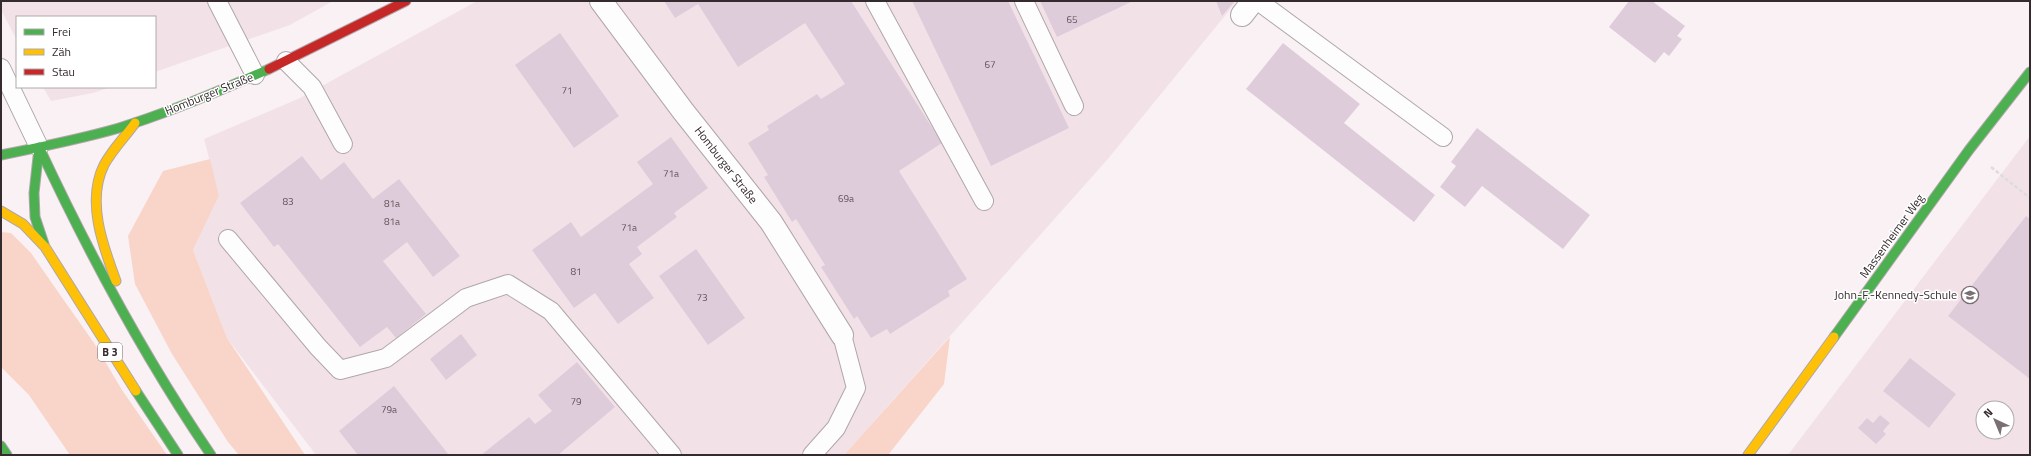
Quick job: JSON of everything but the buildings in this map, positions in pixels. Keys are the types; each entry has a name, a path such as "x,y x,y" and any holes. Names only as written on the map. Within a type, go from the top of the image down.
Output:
{"main road":[{"name":"Homburger Straße","path":"1,155 134,123 255,75 340,37 406,1"},
{"name":"Massenheimer Weg","path":"1748,455 1969,150 2030,72"},
{"path":"134,123 104,166 97,188 98,213 102,239 110,264 145,353"},
{"name":"B 3","path":"39,147 34,199 35,217 45,247"},
{"path":"39,147 101,277 145,353 211,455"},
{"name":"B 3","path":"1,211 23,224 45,247 178,455"},
{"path":"1,446 7,455"}],"street":[{"name":"Homburger Straße","path":"601,1 683,111 771,222 842,335"}],"lane":[{"path":"217,1 255,75"},
{"path":"874,1 984,201"},
{"path":"1024,1 1074,106"},
{"path":"1251,6 1443,137"},
{"path":"286,61 312,88 343,144"},
{"path":"1,68 39,147"},
{"path":"228,239 318,347 340,370 386,358 466,298 508,284 551,311 672,455"},
{"path":"812,455 836,428 856,388 842,335"}],"path":[{"path":"1969,150 2030,198"}],"shaded area":[{"path":"1,1 333,1 290,25 156,72 156,16 16,16 16,38 1,10"},
{"path":"477,1 1237,1 1107,160 844,455 316,455 227,338 193,250 219,196 204,139 300,98"},
{"path":"44,88 108,88 93,93 51,101"},
{"name":"John-F.-Kennedy-Schule","path":"2030,136 2030,455 1788,455"},
{"path":"210,159 219,196 193,250 227,338 305,455 239,455 228,442 172,354 135,284 128,236 163,171"},
{"path":"1,232 11,233 31,253 94,343 122,390 167,455 70,455 29,395 1,367"},
{"path":"950,337 944,384 888,455 844,455"}],"traffic: fast":[{"path":"1,155 46,146 119,128 195,101 269,69"},
{"path":"1834,337 1969,150 2030,72"},
{"path":"39,147 98,266 140,343 186,418 211,455"},
{"path":"39,148 34,193 35,217 44,244"},
{"path":"136,391 178,455"},
{"path":"1,446 7,455"}],"traffic: slow":[{"path":"116,281 106,253 98,223 96,193 99,179 107,159 135,123"},
{"path":"1,211 23,224 45,247 136,391"},
{"path":"1748,455 1834,337"}],"traffic: jam":[{"path":"269,69 406,1"}],"place":[{"name":"John-F.-Kennedy-Schule","path":"1970,295"}]}
